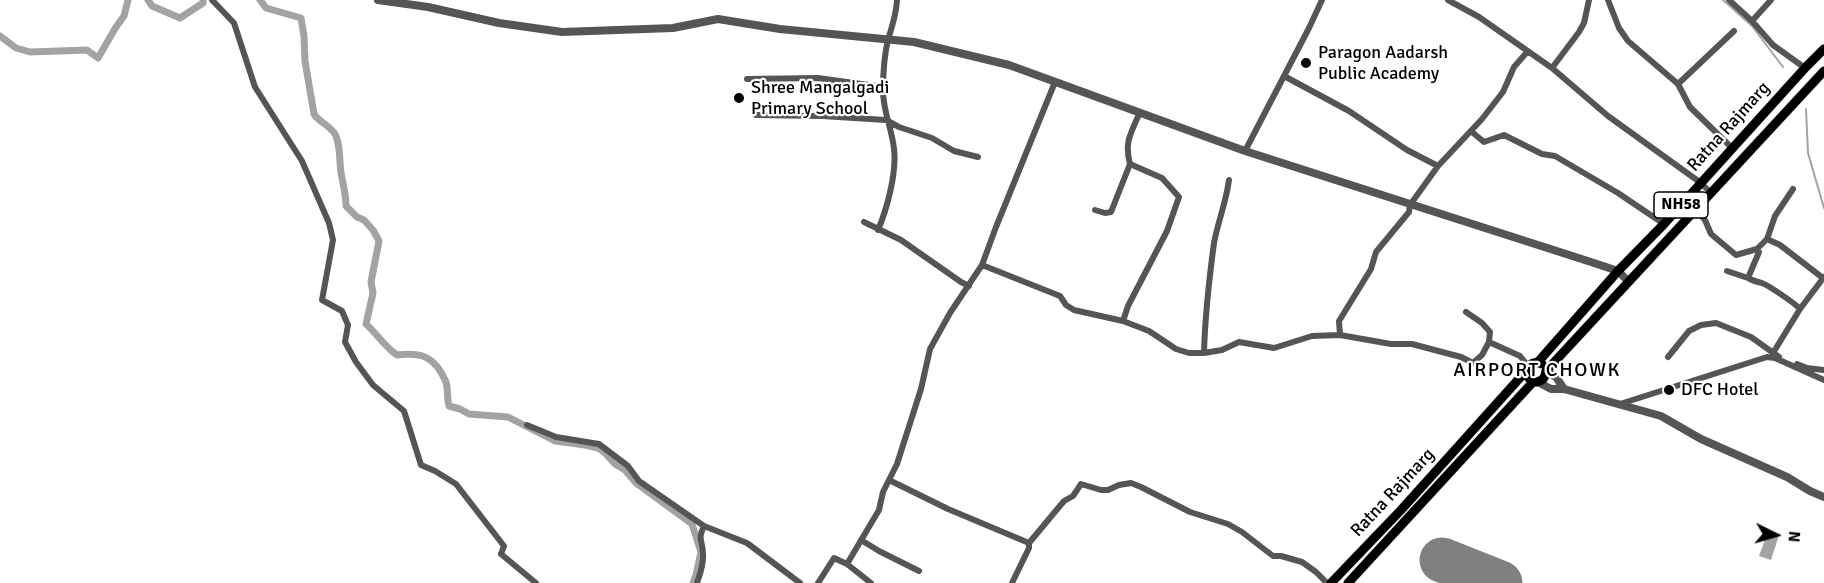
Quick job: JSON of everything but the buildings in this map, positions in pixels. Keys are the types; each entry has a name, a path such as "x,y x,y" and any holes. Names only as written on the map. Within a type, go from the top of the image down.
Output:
{"main road":[{"name":"Ratna Rajmarg","path":"1329,583 1401,510 1527,369 1533,363 1538,362 1618,271 1824,49"},
{"name":"Ratna Rajmarg","path":"1348,583 1535,382 1545,377 1546,371 1824,71"},
{"path":"1763,114 1774,126"},
{"path":"1538,362 1544,365 1546,371"},
{"path":"1527,369 1527,376 1535,382"}],"street":[{"path":"212,0 234,23 255,87 302,161 329,223 333,240 322,300 342,311 348,325 345,342 356,362 373,385 404,411 421,465 456,484 504,546 501,554 537,583"},
{"path":"378,0 428,7 508,25 562,32 673,28 718,19 780,29 914,42 1009,65 1245,151 1618,271 1629,282"},
{"path":"878,230 894,171 894,150 886,120 883,87 885,54 893,27 897,0"},
{"path":"1245,151 1322,0"},
{"path":"1448,0 1479,17 1552,68 1608,116 1701,183 1711,193"},
{"path":"1552,68 1580,32 1589,0"},
{"path":"1608,0 1619,28 1628,40 1678,84 1690,107 1732,148"},
{"path":"1729,0 1773,45 1805,68"},
{"path":"1752,21 1771,0"},
{"path":"1678,84 1734,30"},
{"path":"1340,335 1339,321 1371,269 1376,252 1409,212 1410,205 1438,166 1472,132 1503,92 1514,67 1528,51"},
{"path":"1284,76 1349,111 1407,150 1438,166"},
{"path":"747,79 818,78 883,87"},
{"path":"847,564 879,510 883,492 897,464 921,389 930,349 950,313 982,265 1055,82"},
{"path":"1095,210 1111,212 1130,164 1127,152 1128,138 1140,112"},
{"path":"756,115 886,120 932,138 954,151 978,157"},
{"path":"1472,132 1484,142 1504,135 1542,154 1555,156 1664,224"},
{"path":"1123,321 1128,306 1167,231 1179,197 1162,178 1130,164"},
{"path":"1204,353 1206,306 1215,241 1227,200 1229,180"},
{"path":"1696,209 1705,220 1711,234 1736,255 1757,249 1767,239 1775,216 1793,189"},
{"path":"864,222 901,240 969,286"},
{"path":"1767,239 1780,245 1824,278 1800,309 1773,353"},
{"path":"1748,278 1759,252 1757,249"},
{"path":"982,265 1060,296 1066,305 1074,310 1123,321 1149,331 1176,349 1189,353 1222,350 1239,342 1274,348 1312,336 1340,335 1392,344 1412,344 1461,357 1473,363 1482,355 1489,342 1490,332 1466,312"},
{"path":"1727,271 1764,284 1796,304 1800,309"},
{"path":"1668,357 1689,331 1701,325 1716,323 1751,337 1779,357 1807,368 1824,370"},
{"path":"1489,342 1520,356 1527,369"},
{"path":"1620,404 1767,357 1775,358 1824,380"},
{"path":"1546,371 1556,377 1564,389"},
{"path":"1535,382 1551,389 1564,389 1660,416 1701,439 1788,477 1810,491 1824,496"},
{"path":"527,425 556,437 599,444 628,466 639,481 704,526 747,543 800,583"},
{"path":"889,480 948,510 1029,543"},
{"path":"1012,583 1029,548 1029,543 1064,501 1073,496 1081,484 1108,490 1131,483 1190,512 1228,524 1273,556 1302,562 1329,583"},
{"path":"697,583 704,552 700,535 704,526"},
{"path":"861,540 919,571"},
{"path":"818,583 834,558 847,564 867,582"}],"shaded area":[{"path":"1768,531 1779,535 1771,560 1759,556"}],"waterway":[{"path":"0,36 16,48 30,52 87,50 98,58 124,16 128,0"},
{"path":"148,0 152,6 180,18 203,3 203,0"},
{"path":"260,0 266,8 301,18 305,61 314,114 337,138 346,206 357,217 364,220 379,241 371,282 373,293 366,324 397,355 414,354 433,362 446,382 449,406 469,414 508,417 555,441 598,448 605,453 636,483 692,524 701,552 693,583"},
{"path":"1723,0 1752,26 1783,67"},
{"path":"1806,109 1808,153 1824,208"}],"runway":[{"path":"1442,560 1500,583"}],"place":[{"name":"Paragon Aadarsh Public Academy","path":"1306,63"},
{"name":"Shree Mangalgadi Primary School","path":"739,98"},
{"name":"DFC Hotel","path":"1669,390"}],"district":[{"name":"AIRPORT CHOWK","path":"1537,371"}]}
